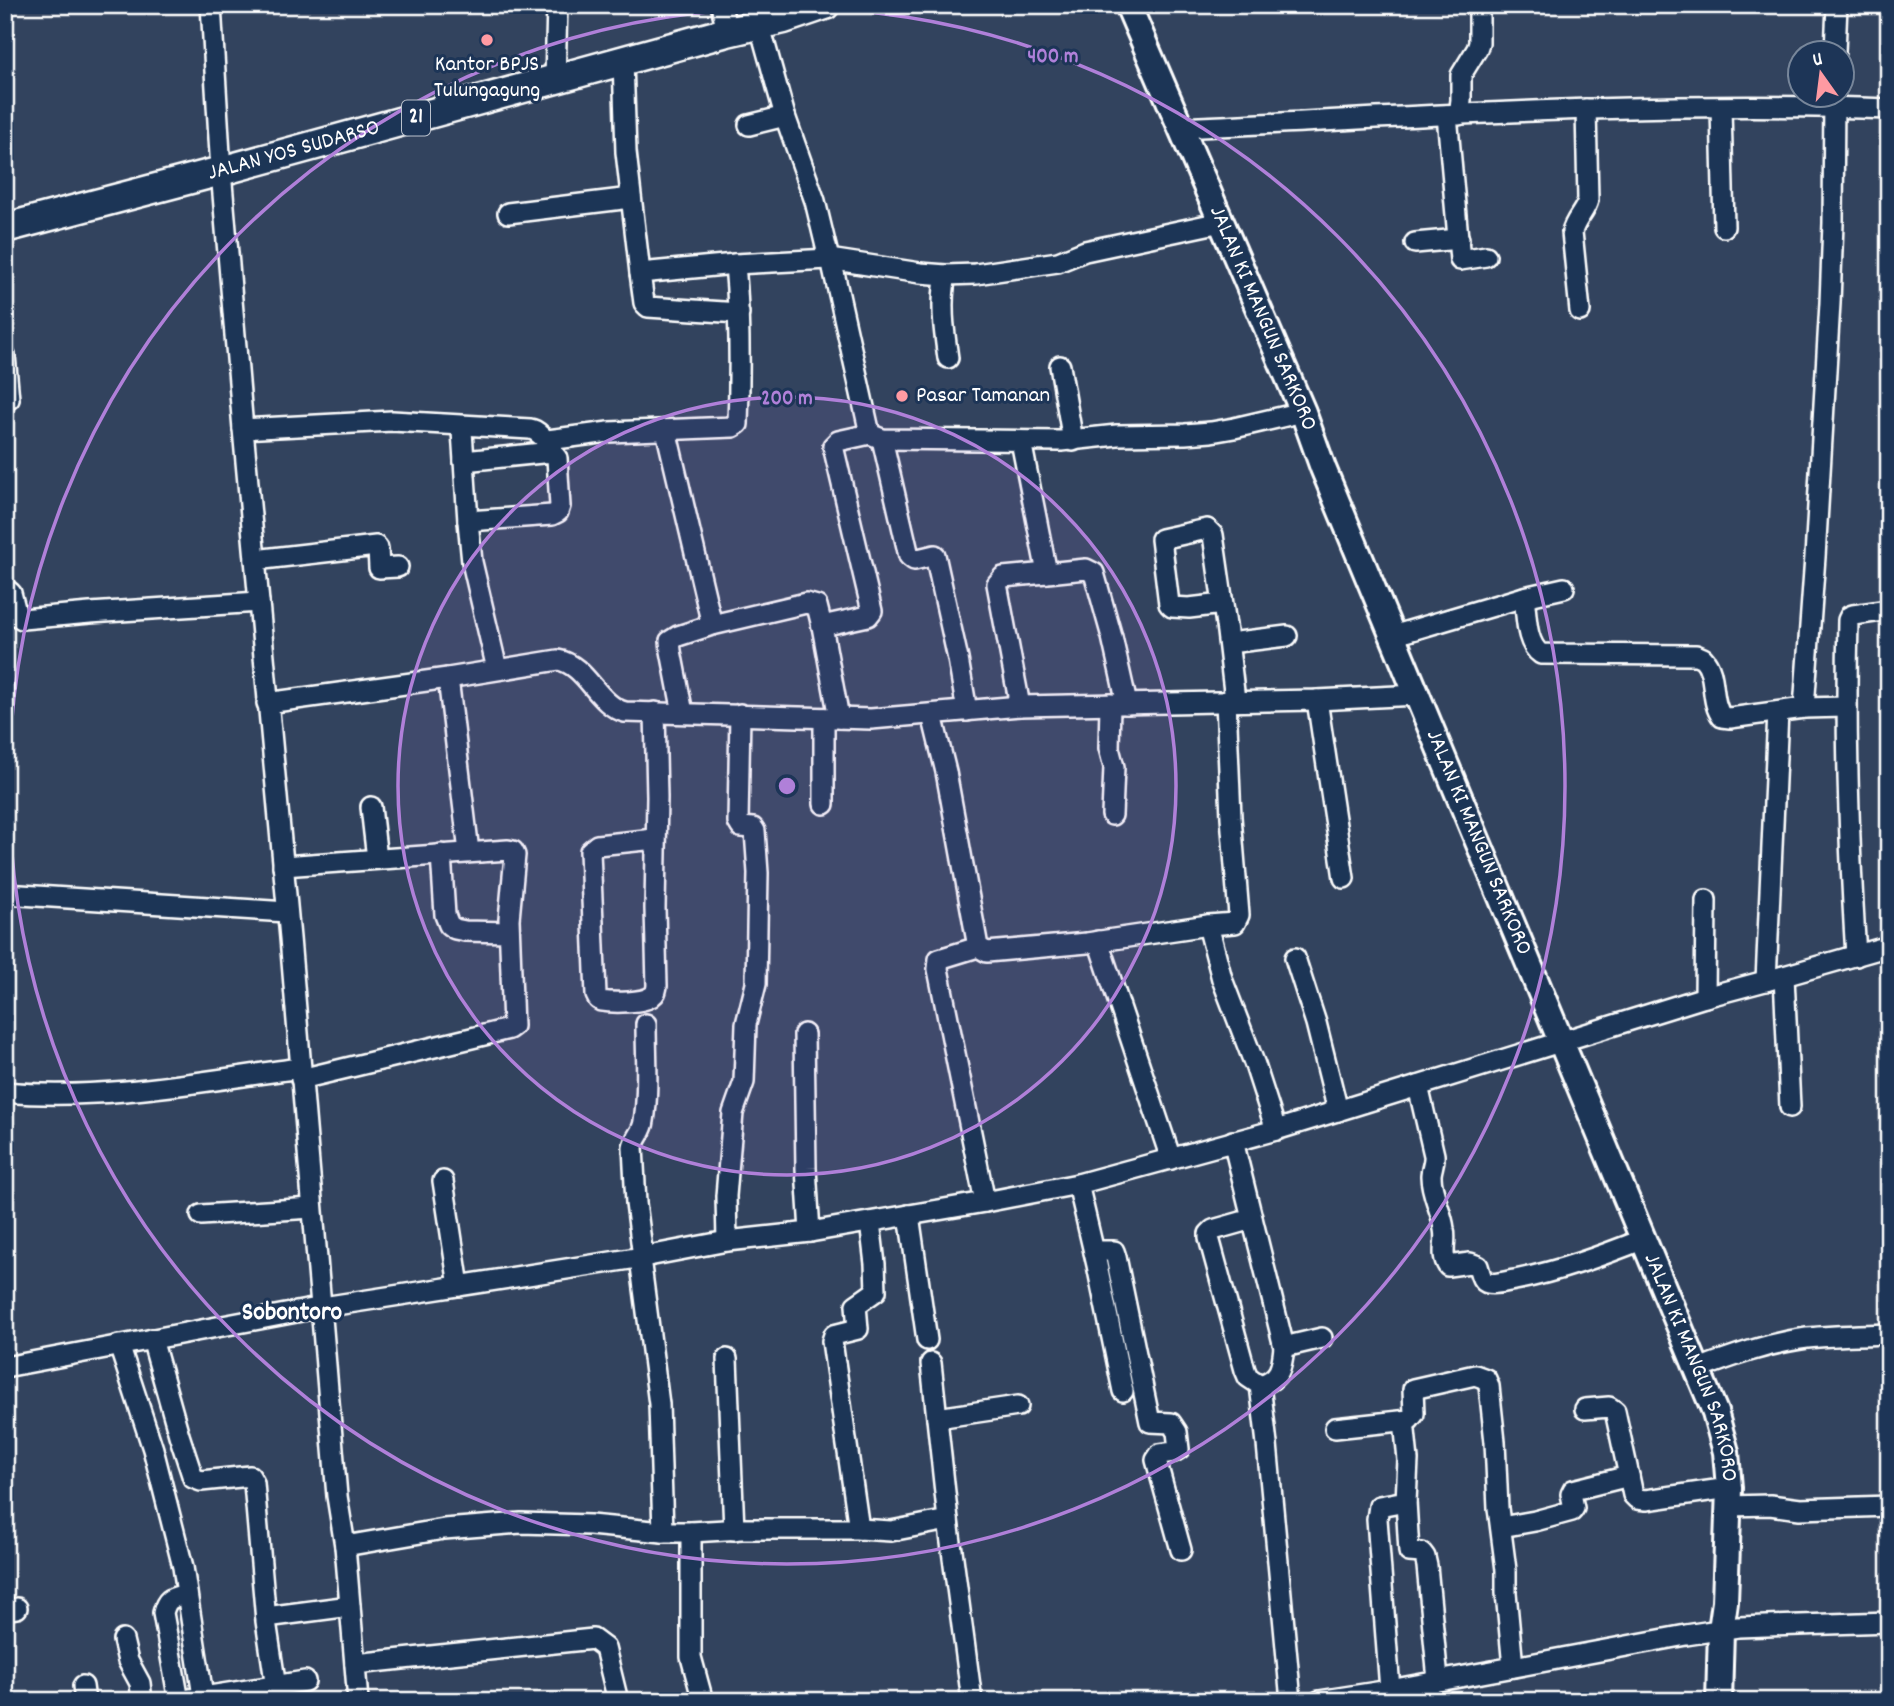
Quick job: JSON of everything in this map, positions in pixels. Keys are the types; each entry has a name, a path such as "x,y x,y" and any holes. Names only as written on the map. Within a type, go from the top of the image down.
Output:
{"highway":[{"name":"JALAN YOS SUDARSO","path":"5,228 623,61 724,19 774,16 825,5"}],"main road":[{"name":"JALAN KI MANGUN SARKORO","path":"1128,5 1303,412 1323,468 1416,695 1715,1412 1726,1452 1728,1497 1720,1701"}],"street":[{"path":"211,5 221,171 243,429 323,1307 337,1496 345,1546 358,1701"},
{"path":"555,80 557,5"},
{"path":"1479,5 1479,43 1461,75 1461,100 1453,115 1460,260 1486,256"},
{"path":"1836,38 1837,5"},
{"path":"774,16 785,116 815,201 909,556 914,559 935,555 967,711"},
{"path":"623,61 626,152 644,303 648,307 739,313"},
{"path":"1180,128 1586,109 1786,104"},
{"path":"1856,106 1888,114"},
{"path":"1721,107 1724,227"},
{"path":"1804,708 1830,303 1833,108"},
{"path":"1580,311 1572,232 1588,200 1586,109"},
{"path":"749,125 785,116"},
{"path":"508,213 631,198"},
{"path":"640,273 830,259 946,275 976,274 1058,262 1084,251 1221,222"},
{"path":"1415,243 1458,239"},
{"path":"243,429 408,421 530,429 536,430 548,440 609,432 733,427 737,425 740,360 735,264"},
{"path":"946,275 943,316 948,358"},
{"path":"5,355 9,399 5,402"},
{"path":"1060,366 1073,441"},
{"path":"822,626 868,616 871,613 833,446 838,441 876,436 1073,441 1117,435 1212,432 1303,412"},
{"path":"666,430 712,625"},
{"path":"462,431 472,562 498,669"},
{"path":"1021,441 1047,573"},
{"path":"464,461 552,453 557,458 561,506 558,512 552,515 468,521"},
{"path":"985,1202 938,969 939,959 978,947 987,952 1235,923 1239,915 1231,817 1229,643 1213,534 1210,530 1161,539 1171,607 1223,604"},
{"path":"255,560 376,546 379,568 398,567"},
{"path":"1020,706 997,584 1003,577 1086,569 1094,573 1108,624 1118,704 1109,748 1114,767 1112,815"},
{"path":"5,588 10,593 17,616 22,619 259,602"},
{"path":"1392,636 1563,588"},
{"path":"1524,597 1530,638 1536,651 1541,654 1703,657 1708,663 1717,709 1722,717 1804,708 1846,707"},
{"path":"683,713 670,641 712,625 806,603 817,606 822,626 831,718 824,804"},
{"path":"1856,956 1846,707 1847,620 1853,615 1889,610"},
{"path":"1229,643 1287,636"},
{"path":"267,704 551,660 564,661 572,666 619,710 625,712 871,719 1020,706 1317,700 1416,695"},
{"path":"448,678 470,852"},
{"path":"1317,700 1345,878"},
{"path":"655,839 597,845 590,851 596,995 601,1001 642,1000 651,997 657,986 656,712"},
{"path":"1778,712 1775,978 1790,1107"},
{"path":"727,1241 726,1196 733,1112 744,1082 746,1024 756,984 758,882 755,831 753,828 741,827 738,822 740,714"},
{"path":"932,715 946,772 978,947"},
{"path":"370,807 377,859"},
{"path":"5,1092 53,1095 121,1093 300,1073 509,1030 513,1026 509,932 514,853 508,850 470,852 283,866"},
{"path":"441,854 444,915 449,925 465,931 509,932"},
{"path":"5,894 286,912"},
{"path":"1705,997 1706,900"},
{"path":"1208,925 1222,979 1276,1129"},
{"path":"1098,941 1171,1159"},
{"path":"5,1367 323,1307 642,1258 727,1241 810,1232 1078,1184 1338,1111 1705,997 1889,946"},
{"path":"1295,958 1316,1023 1338,1111"},
{"path":"646,1024 644,1125 633,1147 636,1203 659,1404 663,1532"},
{"path":"804,1034 810,1232"},
{"path":"1418,1086 1434,1154 1431,1172 1445,1230 1443,1250 1448,1266 1478,1266 1482,1280 1498,1283 1588,1261 1644,1239"},
{"path":"1233,1141 1283,1347 1282,1366 1275,1377 1260,1385"},
{"path":"443,1181 459,1286"},
{"path":"1078,1184 1123,1391"},
{"path":"201,1215 312,1208"},
{"path":"909,1215 927,1340"},
{"path":"1252,1220 1213,1230 1209,1234 1245,1370 1248,1377 1260,1385 1291,1701"},
{"path":"859,1529 832,1341 834,1335 858,1329 856,1305 876,1291 870,1222"},
{"path":"1094,1251 1114,1251 1116,1256 1150,1422 1171,1423 1177,1432 1179,1449 1160,1454 1156,1460 1181,1550"},
{"path":"1696,1370 1780,1343 1807,1338 1889,1334"},
{"path":"1283,1347 1322,1338"},
{"path":"152,1339 193,1478 201,1481 250,1476 254,1483 266,1617 277,1693"},
{"path":"119,1345 162,1481 183,1567 203,1696"},
{"path":"727,1359 734,1530"},
{"path":"931,1363 972,1701"},
{"path":"1335,1429 1411,1419 1414,1416 1413,1389 1475,1375 1486,1379 1491,1400 1513,1667"},
{"path":"937,1418 1018,1406"},
{"path":"1585,1409 1609,1407 1615,1410 1633,1495 1637,1499 1728,1497 1800,1509 1889,1506"},
{"path":"1381,1564 1405,1562 1409,1552 1406,1501 1408,1460 1404,1420"},
{"path":"1501,1527 1572,1511 1573,1490 1580,1486 1629,1476"},
{"path":"1390,1689 1377,1519 1379,1506 1406,1501"},
{"path":"345,1546 444,1529 522,1523 590,1525 663,1532 859,1529 891,1531 948,1520"},
{"path":"691,1532 691,1657 703,1701"},
{"path":"1409,1552 1422,1553 1425,1557 1438,1680"},
{"path":"187,1594 169,1600 163,1613 179,1701 203,1696 277,1693 305,1681"},
{"path":"266,1617 350,1606"},
{"path":"1319,1701 1738,1627 1889,1622"},
{"path":"355,1664 593,1639 605,1648 618,1701"},
{"path":"123,1640 128,1661 140,1683 142,1701"}],"place":[{"name":"Kantor BPJS Tulungagung","path":"487,40"},
{"name":"Pasar Tamanan","path":"902,396"}],"district":[{"name":"Sobontoro","path":"292,1313"}]}
